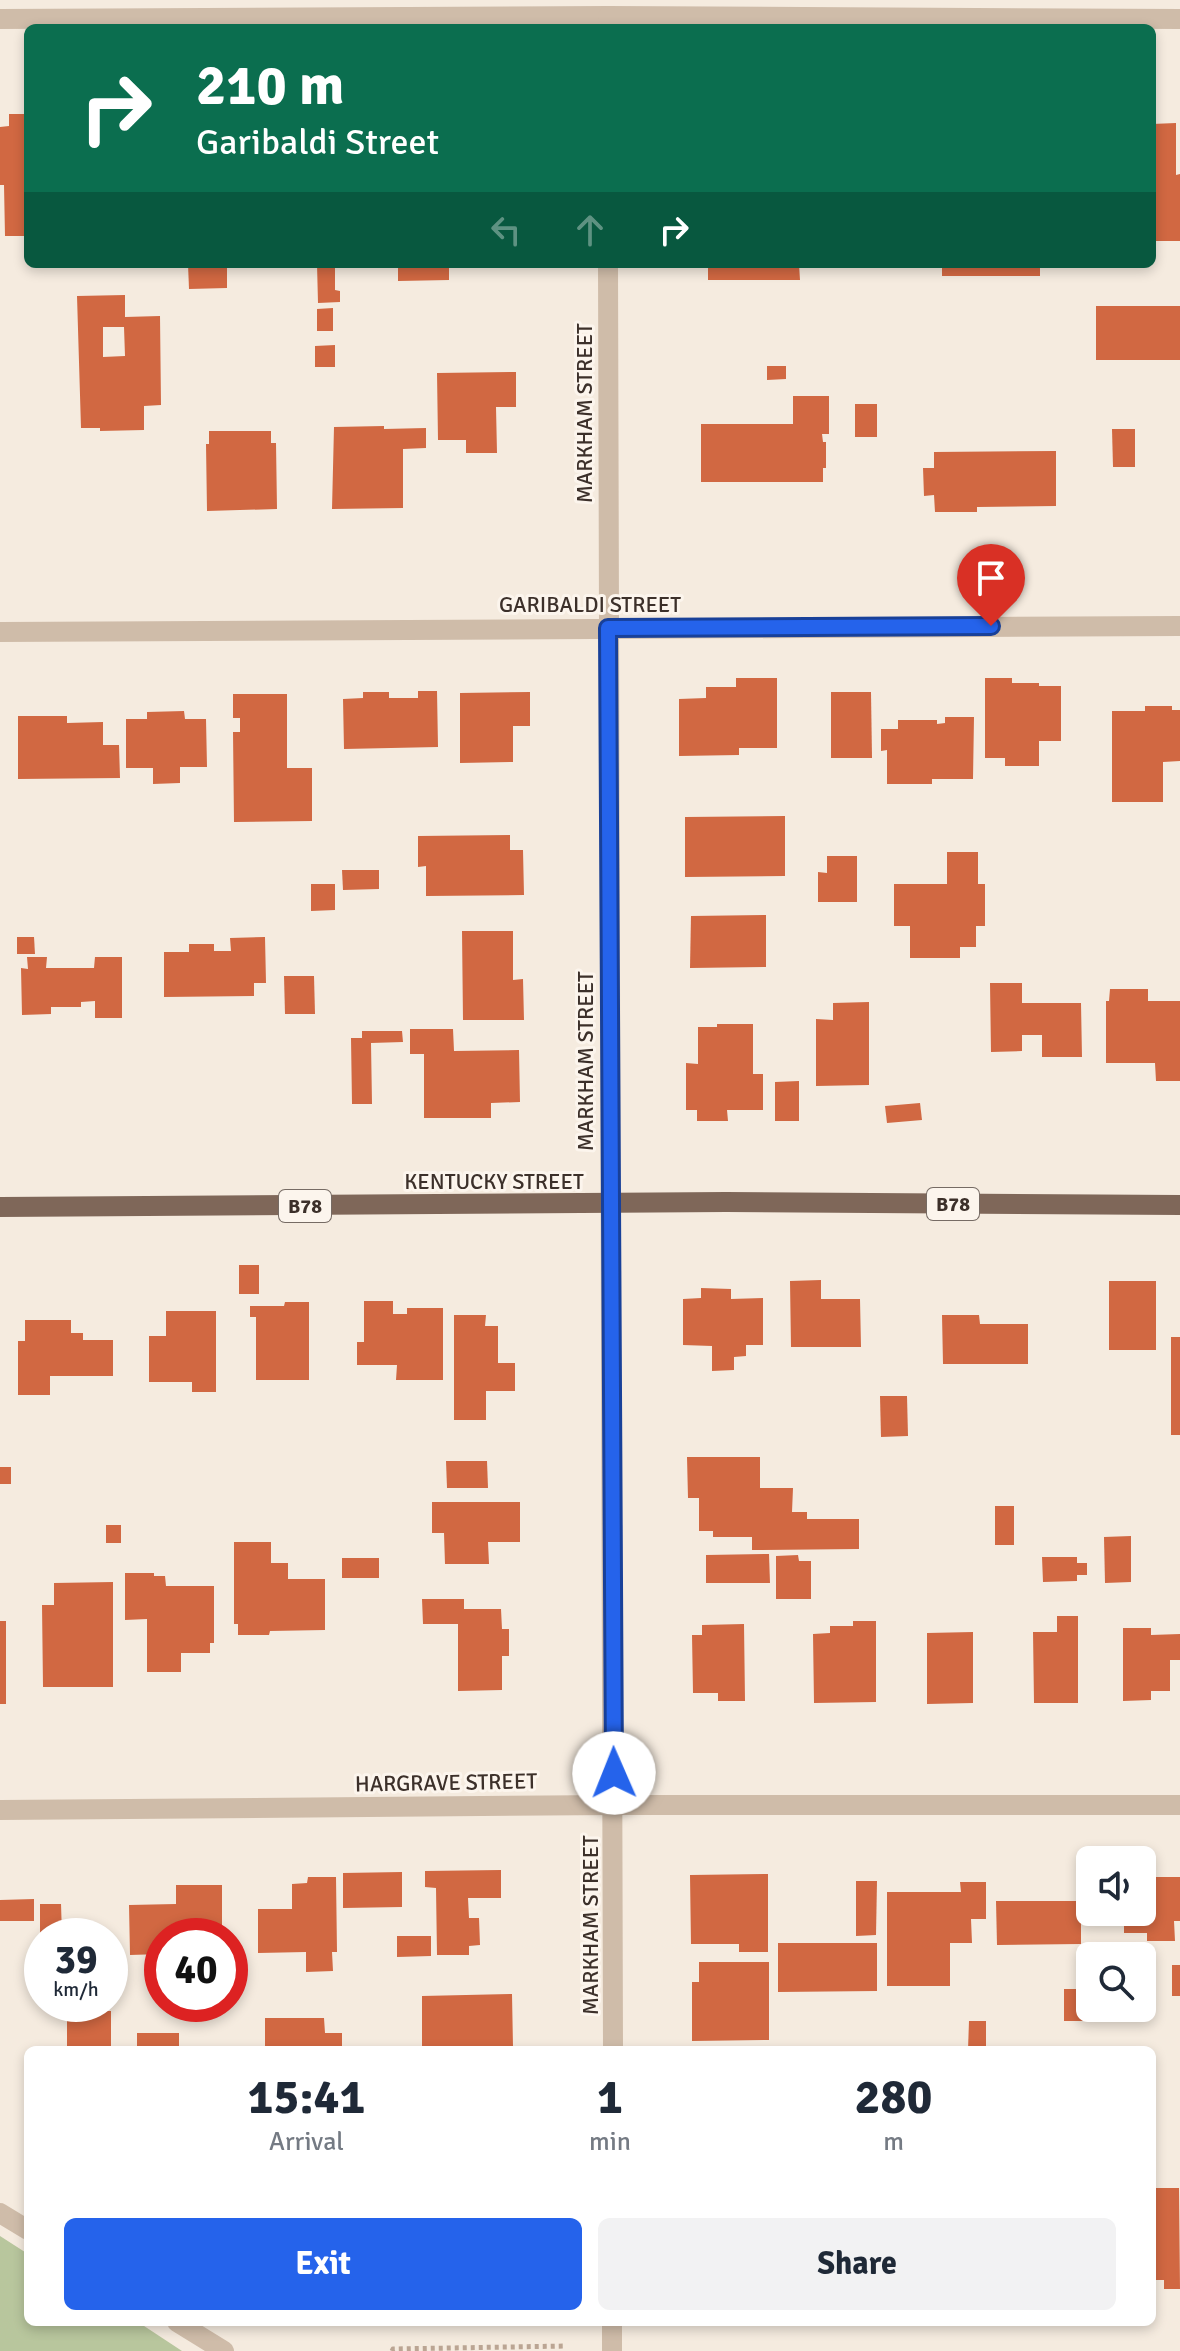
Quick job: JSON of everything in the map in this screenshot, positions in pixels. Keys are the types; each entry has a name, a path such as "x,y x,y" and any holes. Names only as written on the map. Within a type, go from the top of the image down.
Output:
{"main road":[{"name":"KENTUCKY STREET","path":"0,1207 1180,1205"}],"street":[{"path":"0,19 608,15 1180,19"},
{"name":"MARKHAM STREET","path":"608,268 613,2046"},
{"name":"GARIBALDI STREET","path":"0,632 1180,626"},
{"name":"HARGRAVE STREET","path":"0,1810 1180,1805"},
{"path":"0,2213 24,2228"},
{"path":"183,2326 224,2351"},
{"path":"612,2326 612,2351"}],"path":[{"path":"392,2351 566,2346"}],"green space":[{"path":"0,2236 24,2251 24,2326 144,2326 182,2351 0,2351"}],"building":[{"path":"9,114 24,114 24,236 5,236 4,185 0,185 0,127 9,126"},
{"path":"1176,123 1180,241 1156,241 1156,124"},
{"path":"188,268 227,268 227,288 189,289"},
{"path":"317,268 335,268 335,290 340,291 340,302 318,303"},
{"path":"398,268 449,268 449,280 398,281"},
{"path":"708,268 799,268 800,280 708,280"},
{"path":"942,268 1040,268 1040,276 942,276"},
{"path":"125,295 125,317 160,316 161,405 144,406 144,430 81,428 77,296","holes":["103,327 124,327 125,356 103,357"]},
{"path":"1096,306 1180,306 1180,360 1096,360"},
{"path":"333,308 333,331 317,331 317,309"},
{"path":"335,345 335,367 315,367 315,346"},
{"path":"767,366 786,366 786,379 767,380"},
{"path":"516,372 516,407 496,407 497,453 466,453 466,440 438,440 437,373"},
{"path":"793,396 829,396 829,434 822,434 823,442 826,442 823,482 701,482 701,424 793,424"},
{"path":"855,404 877,404 877,437 855,437"},
{"path":"384,426 384,429 426,428 426,448 403,449 403,508 332,509 334,427"},
{"path":"1112,429 1135,429 1135,467 1113,467"},
{"path":"209,431 271,431 271,443 276,443 277,509 207,511 206,444 209,444"},
{"path":"1056,451 1056,506 977,507 977,512 935,512 934,495 924,496 923,468 934,468 934,452"},
{"path":"736,678 777,678 777,748 739,748 739,755 679,756 679,699 706,698 706,687 736,687"},
{"path":"985,678 1012,678 1012,683 1061,686 1061,741 1039,741 1039,766 1005,766 1005,758 985,758"},
{"path":"418,691 437,691 438,747 344,749 343,699 363,698 363,692 389,692 389,698 418,698"},
{"path":"530,692 530,726 513,726 513,762 460,763 460,693"},
{"path":"831,692 871,692 872,758 831,758"},
{"path":"233,694 287,694 287,768 312,768 312,821 234,822 233,732 240,732 240,718 233,718"},
{"path":"1145,706 1172,706 1172,710 1180,710 1180,761 1163,762 1163,802 1112,802 1112,711 1145,711"},
{"path":"184,711 185,719 206,719 207,767 180,767 180,783 153,784 153,768 126,768 126,719 147,719 147,712"},
{"path":"18,716 67,716 67,723 103,722 103,745 119,745 120,778 18,779"},
{"path":"945,717 974,717 973,779 932,779 932,784 887,784 887,750 881,751 881,729 898,729 898,720 937,720 937,724 945,723"},
{"path":"785,816 785,876 685,877 685,817"},
{"path":"510,835 510,850 523,850 524,895 426,896 426,866 418,867 418,836"},
{"path":"947,852 978,852 978,884 985,884 985,926 976,926 976,947 960,947 960,958 910,958 910,926 894,926 894,884 947,884"},
{"path":"827,856 857,856 857,902 818,902 818,872 827,873"},
{"path":"342,870 379,870 379,889 343,890"},
{"path":"311,884 335,884 335,910 311,911"},
{"path":"766,915 766,967 690,968 691,916"},
{"path":"462,931 513,931 513,980 523,979 524,1020 463,1020"},
{"path":"17,937 34,937 35,954 17,954"},
{"path":"265,937 266,983 254,983 254,996 164,997 164,952 189,952 189,944 214,944 214,951 231,951 230,938"},
{"path":"27,957 47,957 46,968 94,968 95,957 122,957 122,1018 95,1018 95,1001 81,1002 81,1007 51,1007 51,1014 22,1015 21,968 28,969"},
{"path":"284,976 314,976 315,1014 285,1014"},
{"path":"990,983 1022,983 1022,1003 1081,1003 1082,1057 1042,1057 1042,1035 1022,1035 1022,1051 991,1052"},
{"path":"1110,989 1148,989 1148,1001 1180,1001 1180,1081 1156,1081 1155,1063 1106,1063 1106,1001 1109,1001"},
{"path":"869,1002 869,1085 816,1086 816,1019 833,1020 833,1003"},
{"path":"717,1024 753,1024 753,1074 763,1074 763,1110 727,1110 728,1121 697,1121 697,1110 686,1110 686,1063 698,1064 698,1027 717,1027"},
{"path":"410,1029 453,1029 454,1051 519,1050 520,1102 491,1103 491,1118 424,1118 424,1054 410,1054"},
{"path":"362,1031 402,1031 403,1042 371,1043 372,1104 352,1104 351,1038 362,1038"},
{"path":"799,1081 799,1121 775,1121 775,1082"},
{"path":"920,1103 922,1120 887,1123 885,1106"},
{"path":"239,1265 259,1265 259,1294 239,1294"},
{"path":"821,1280 821,1299 860,1299 861,1347 791,1347 790,1281"},
{"path":"1109,1281 1156,1281 1156,1350 1109,1350"},
{"path":"701,1288 731,1289 731,1299 763,1298 763,1345 746,1345 746,1356 734,1357 734,1370 712,1371 712,1346 683,1345 683,1299 701,1298"},
{"path":"364,1301 393,1301 393,1314 407,1314 407,1308 443,1308 443,1380 396,1380 397,1365 357,1365 357,1342 364,1342"},
{"path":"285,1302 309,1302 309,1380 256,1380 256,1317 250,1317 250,1306 284,1306"},
{"path":"166,1311 216,1311 216,1392 192,1392 192,1382 149,1382 149,1336 166,1336"},
{"path":"454,1315 486,1315 485,1326 498,1326 498,1363 515,1363 515,1391 486,1391 486,1420 454,1420"},
{"path":"942,1315 979,1315 980,1324 1028,1324 1028,1364 943,1364"},
{"path":"25,1320 71,1320 71,1333 83,1333 83,1340 113,1340 113,1376 50,1376 50,1395 18,1395 18,1341 25,1341"},
{"path":"1171,1337 1180,1337 1180,1435 1171,1435"},
{"path":"880,1396 907,1396 908,1436 881,1437"},
{"path":"687,1457 760,1457 760,1488 793,1488 792,1512 807,1512 807,1519 859,1519 859,1549 752,1550 752,1537 713,1537 713,1531 699,1531 699,1498 688,1498"},
{"path":"446,1461 487,1461 488,1488 447,1488"},
{"path":"0,1467 11,1467 11,1484 0,1484"},
{"path":"432,1502 520,1502 520,1542 488,1542 489,1564 445,1564 444,1533 432,1533"},
{"path":"995,1506 1014,1506 1014,1545 995,1545"},
{"path":"106,1525 121,1525 121,1543 106,1543"},
{"path":"1131,1536 1131,1582 1105,1583 1104,1537"},
{"path":"234,1542 271,1542 271,1563 288,1563 288,1579 325,1579 325,1630 238,1635 238,1624 234,1624"},
{"path":"769,1554 770,1583 706,1583 706,1555"},
{"path":"798,1555 799,1561 811,1561 811,1599 776,1599 776,1556"},
{"path":"1042,1557 1077,1557 1077,1563 1087,1563 1087,1575 1077,1575 1077,1581 1043,1582"},
{"path":"342,1558 379,1558 379,1578 342,1578"},
{"path":"125,1573 165,1576 166,1586 214,1586 214,1643 210,1643 210,1653 181,1653 181,1672 147,1672 147,1619 125,1620"},
{"path":"113,1582 113,1687 43,1687 42,1605 54,1605 54,1583"},
{"path":"422,1599 464,1599 464,1609 501,1609 502,1629 509,1629 509,1656 502,1656 502,1690 458,1691 458,1624 423,1624"},
{"path":"1057,1616 1078,1616 1078,1703 1034,1703 1033,1632 1057,1632"},
{"path":"0,1621 6,1621 6,1704 0,1704"},
{"path":"853,1621 876,1621 876,1702 814,1703 813,1634 830,1633 830,1626 853,1626"},
{"path":"744,1624 745,1701 718,1701 718,1693 693,1693 692,1635 702,1635 702,1625"},
{"path":"1123,1628 1151,1628 1151,1635 1180,1634 1180,1660 1170,1660 1170,1691 1151,1691 1151,1700 1123,1701"},
{"path":"973,1632 973,1703 927,1704 927,1633"},
{"path":"501,1870 501,1898 468,1898 469,1918 479,1918 480,1945 469,1946 469,1955 437,1955 436,1888 425,1887 425,1871"},
{"path":"402,1872 402,1907 343,1908 343,1873"},
{"path":"768,1874 768,1952 739,1952 739,1944 691,1944 690,1875"},
{"path":"308,1877 336,1877 337,1952 332,1952 333,1971 306,1972 306,1952 258,1953 258,1909 292,1909 292,1884 307,1883"},
{"path":"1156,1877 1180,1877 1180,1921 1174,1921 1175,1941 1147,1941 1147,1933 1124,1933 1124,1926 1156,1926"},
{"path":"856,1881 877,1881 876,1935 856,1936"},
{"path":"960,1882 986,1882 986,1919 971,1919 972,1943 950,1943 950,1986 887,1986 887,1892 961,1892"},
{"path":"176,1885 222,1885 222,1918 144,1918 144,1955 130,1955 129,1905 176,1904"},
{"path":"34,1899 34,1918 0,1921 0,1900"},
{"path":"996,1901 1076,1901 1076,1926 1081,1926 1081,1942 997,1945"},
{"path":"40,1904 61,1904 61,1918 40,1918"},
{"path":"397,1936 431,1936 431,1956 397,1957"},
{"path":"778,1943 877,1943 877,1991 778,1992"},
{"path":"699,1962 769,1962 769,2040 692,2041 692,1982 699,1982"},
{"path":"1172,1965 1180,1965 1180,1996 1172,1996"},
{"path":"1064,1989 1076,1989 1076,2021 1064,2021"},
{"path":"512,1994 513,2046 422,2046 422,1996"},
{"path":"265,2018 324,2018 325,2033 342,2033 342,2046 265,2046"},
{"path":"969,2021 986,2021 986,2046 968,2046"},
{"path":"67,2022 111,2022 111,2046 67,2046"},
{"path":"137,2033 179,2033 179,2046 137,2046"},
{"path":"1156,2188 1179,2188 1180,2289 1164,2289 1164,2280 1156,2280"}],"route":[{"path":"614,1773 608,628 991,626"}]}
